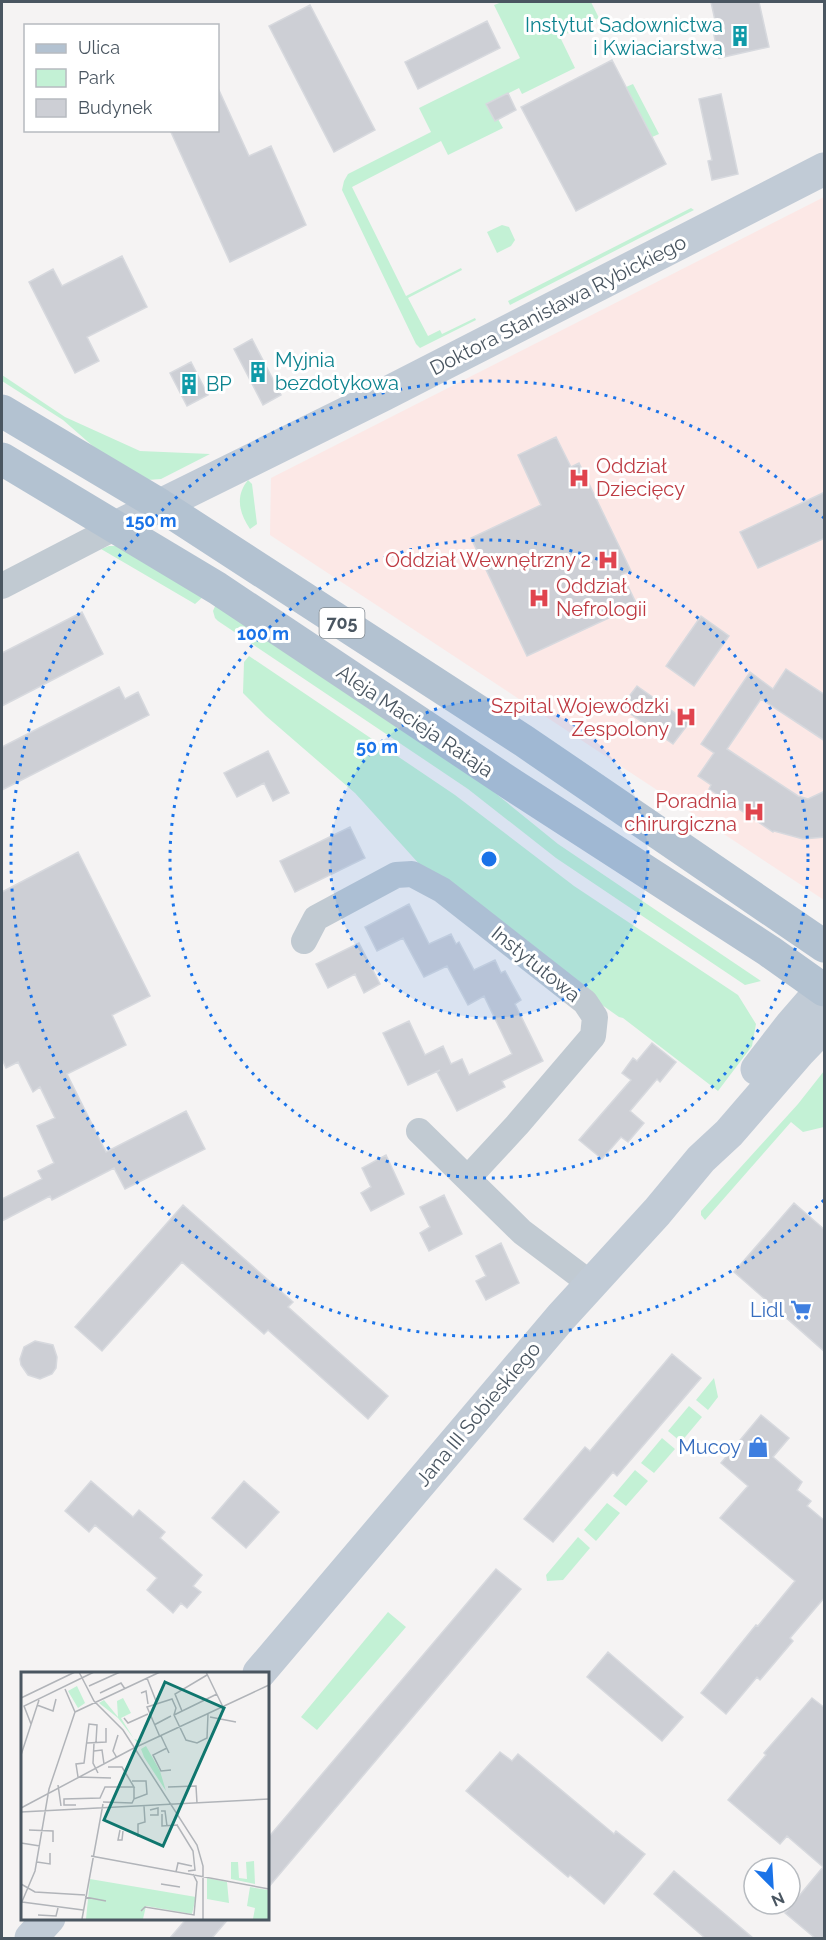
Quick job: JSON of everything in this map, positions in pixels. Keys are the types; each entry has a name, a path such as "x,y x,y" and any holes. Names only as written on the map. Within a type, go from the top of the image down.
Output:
{"main road":[{"name":"Doktora Stanisława Rybickiego","path":"116,527 375,399 825,169"},
{"name":"Aleja Macieja Rataja","path":"2,411 160,505 533,747 825,946"},
{"name":"Aleja Macieja Rataja","path":"2,459 227,595 824,988"},
{"name":"Jana III Sobieskiego","path":"701,1160 712,1134 752,1077 791,1025 824,988"},
{"name":"Jana III Sobieskiego","path":"260,1672 554,1325 701,1160 825,1026"},
{"path":"31,1938 47,1919"}],"street":[{"name":"Doktora Stanisława Rybickiego","path":"2,586 116,527"},
{"name":"Instytutowa","path":"304,941 316,918 396,875 412,874 442,890 585,1002 595,1017 593,1036 468,1178"},
{"path":"419,1131 522,1232 591,1284"}],"shaded area":[{"name":"Szpital Wojewódzki Zespolony","path":"824,197 824,900 270,535 271,478"}],"green space":[{"path":"502,2 591,2 599,18 560,37 575,68 522,94 519,88 489,103 503,128 448,155 441,141 352,187 406,296 461,268 462,270 408,298 428,336 440,330 442,334 475,318 476,320 420,348 416,344 342,190 344,181 348,174 431,132 419,108 520,58 494,5"},
{"path":"633,84 659,134 652,137 626,87"},
{"path":"691,208 694,210 510,305 508,301"},
{"path":"502,225 509,227 515,240 511,246 497,253 487,232"},
{"path":"2,375 65,417 140,451 210,454 161,479 147,480 103,455 63,420 2,381"},
{"path":"248,480 252,484 257,524 250,529 243,517 240,505 241,492"},
{"path":"118,546 205,595 195,604 101,549"},
{"path":"216,604 489,788 558,844 761,981 745,985 556,858 468,789 218,621 213,611"},
{"path":"249,656 455,795 574,886 738,995 756,1024 752,1046 718,1091 623,1018 574,985 421,866 355,793 266,716 243,693 244,662"},
{"path":"824,1071 824,1127 803,1132 791,1122 705,1220 701,1211 798,1104"},
{"path":"714,1378 718,1397 708,1410 696,1400"},
{"path":"689,1406 702,1417 681,1442 668,1431"},
{"path":"662,1438 675,1449 654,1473 641,1463"},
{"path":"635,1470 648,1481 626,1506 613,1496"},
{"path":"607,1503 620,1513 596,1541 584,1530"},
{"path":"578,1537 590,1548 563,1580 547,1581 546,1575"},
{"path":"388,1612 406,1627 317,1730 301,1717"}],"building":[{"name":"Instytut Sadownictwa i Kwiaciarstwa","path":"711,2 759,2 769,47 719,58 712,26 716,25"},
{"path":"310,5 375,130 334,152 269,26"},
{"path":"487,21 500,48 418,89 405,62"},
{"path":"612,60 666,164 576,211 521,107"},
{"path":"219,90 249,156 271,146 306,225 230,262 171,132 219,132"},
{"path":"508,93 516,110 495,121 486,104"},
{"path":"721,94 738,174 712,180 708,161 712,160 699,99"},
{"path":"122,256 147,307 87,337 99,361 75,373 29,282 53,269 62,286"},
{"name":"Myjnia bezdotykowa","path":"252,339 281,395 263,405 234,349"},
{"name":"BP","path":"191,362 208,395 187,406 170,373"},
{"path":"556,437 571,467 579,463 631,571 622,574 637,605 527,656 471,538 541,505 518,455"},
{"path":"825,492 825,538 758,568 740,532"},
{"path":"82,612 103,654 2,706 2,653"},
{"path":"701,616 729,636 694,686 666,666"},
{"path":"786,669 825,695 825,741 761,699 727,749 798,796 808,799 825,791 825,837 803,839 773,832 709,789 711,785 698,776 714,753 701,744 750,672 773,689"},
{"path":"637,686 689,723 673,744 621,707"},
{"path":"119,687 125,699 138,692 149,715 2,790 2,747"},
{"path":"268,751 289,793 273,801 264,783 237,797 224,773"},
{"path":"350,827 365,858 295,892 280,861"},
{"path":"78,852 150,996 112,1015 126,1045 67,1074 106,1152 186,1111 205,1149 125,1189 114,1168 52,1200 50,1196 2,1221 2,1199 42,1179 38,1171 54,1163 37,1126 55,1118 40,1087 33,1092 18,1062 6,1068 2,1059 2,892"},
{"path":"409,904 429,944 451,934 456,944 459,942 474,970 495,960 501,973 505,971 521,1000 515,1004 543,1061 502,1081 505,1087 457,1111 437,1072 440,1070 408,1085 383,1033 409,1021 425,1055 443,1046 451,1064 462,1059 469,1075 512,1054 484,996 468,1005 447,966 424,977 403,938 377,951 365,927"},
{"path":"359,943 380,984 364,993 355,974 328,988 316,964"},
{"path":"652,1043 676,1062 660,1082 657,1079 630,1111 644,1123 628,1142 621,1137 602,1159 579,1140 631,1080 622,1073 633,1058 637,1061"},
{"path":"386,1155 404,1194 371,1211 361,1193 371,1187 362,1168"},
{"path":"444,1195 462,1234 429,1251 420,1233 430,1227 420,1207"},
{"name":"Lidl","path":"794,1203 825,1230 825,1352 734,1272"},
{"path":"183,1205 293,1302 288,1307 388,1396 368,1419 268,1330 264,1334 182,1262 102,1351 75,1327"},
{"path":"501,1243 519,1283 486,1300 476,1281 486,1276 476,1256"},
{"path":"35,1341 53,1345 57,1357 56,1368 52,1374 40,1379 28,1375 20,1359 24,1347"},
{"path":"672,1354 701,1378 617,1476 613,1472 553,1542 524,1519 585,1447 590,1451"},
{"path":"761,1415 789,1438 773,1457 802,1482 797,1490 811,1501 807,1506 825,1521 825,1597 790,1638 793,1641 760,1680 757,1677 726,1714 701,1693 795,1581 720,1518 748,1486 721,1463"},
{"path":"91,1481 133,1517 139,1510 165,1532 160,1538 202,1575 193,1586 201,1592 187,1608 181,1603 173,1613 147,1590 157,1578 95,1525 89,1532 65,1511"},
{"path":"244,1481 279,1512 246,1548 212,1518"},
{"path":"496,1569 521,1589 268,1888 268,1838"},
{"path":"608,1652 683,1717 662,1741 587,1677"},
{"path":"812,1698 825,1708 825,1938 815,1938 789,1916 802,1916 802,1892 823,1867 787,1836 780,1844 728,1800 766,1755 764,1753"},
{"path":"500,1752 512,1761 518,1754 614,1834 616,1831 645,1854 604,1904 570,1875 568,1877 466,1791"},
{"path":"674,1871 753,1938 705,1938 654,1894"},
{"path":"186,1919 228,1919 212,1938 170,1938"}],"place":[{"name":"Instytut Sadownictwa i Kwiaciarstwa","path":"740,36"},
{"name":"Myjnia bezdotykowa","path":"258,372"},
{"name":"BP","path":"189,384"},
{"name":"Oddział Dziecięcy","path":"579,478"},
{"name":"Oddział Wewnętrzny 2","path":"608,560"},
{"name":"Oddział Nefrologii","path":"539,598"},
{"name":"Szpital Wojewódzki Zespolony","path":"686,717"},
{"name":"Poradnia chirurgiczna","path":"754,812"},
{"name":"Lidl","path":"801,1310"},
{"name":"Mucoy","path":"758,1447"}]}
